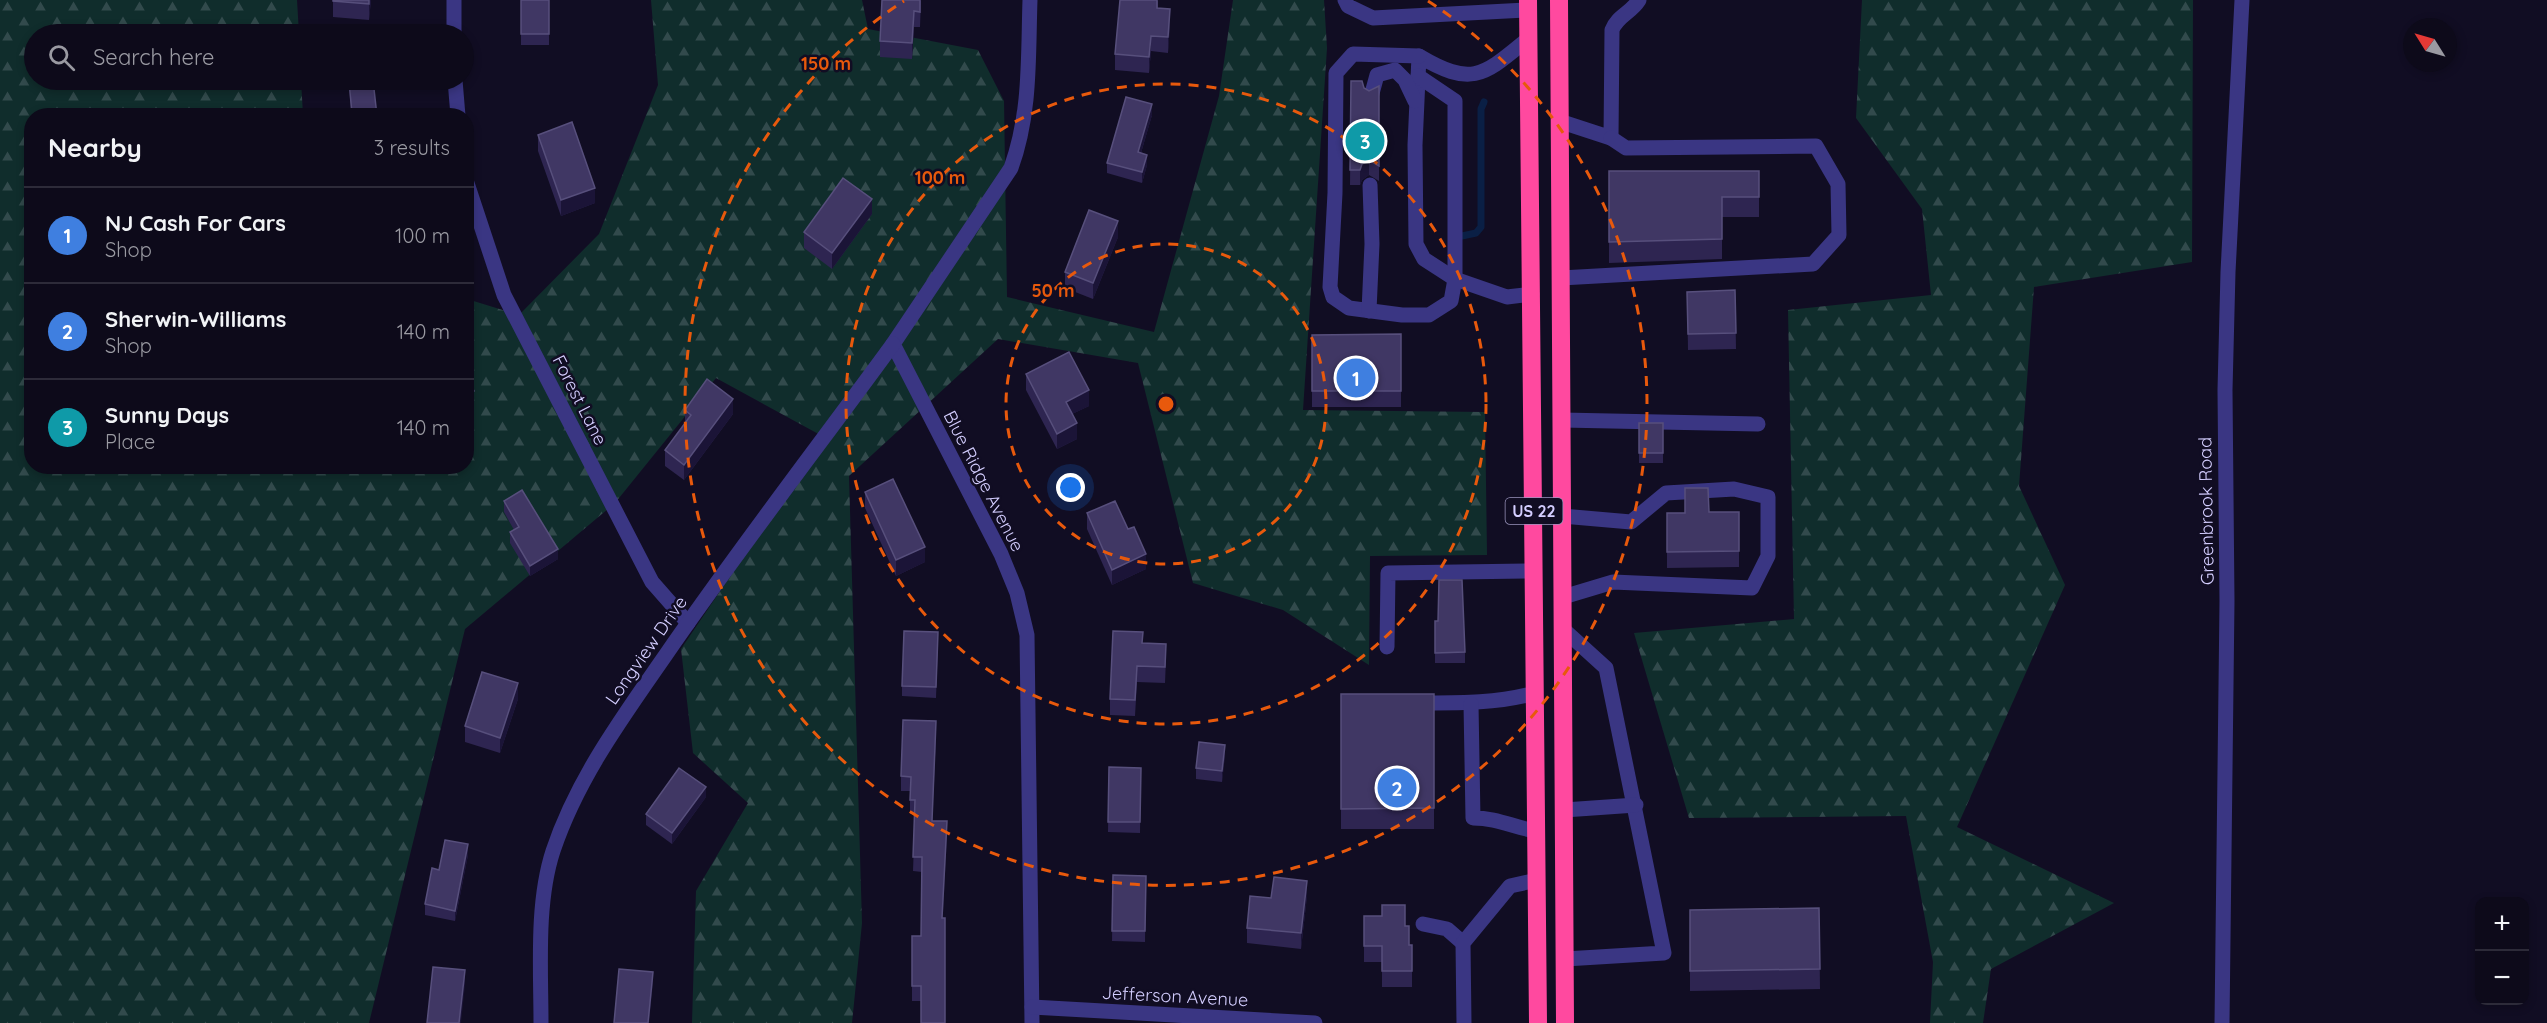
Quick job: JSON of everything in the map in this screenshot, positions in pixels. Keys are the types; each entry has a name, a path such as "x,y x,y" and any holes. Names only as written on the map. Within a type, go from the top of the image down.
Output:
{"highway":[{"name":"US 22","path":"1559,0 1565,1023"},
{"name":"US 22","path":"1528,5 1538,1023"}],"street":[{"path":"454,0 454,24"},
{"path":"893,344 1011,168 1021,139 1026,111 1030,0"},
{"path":"1345,0 1348,6 1373,18 1449,6 1528,5"},
{"path":"1611,138 1612,30 1616,21 1633,9 1639,0"},
{"name":"Greenbrook Road","path":"2222,1023 2226,612 2225,390 2228,272 2242,0"},
{"path":"1418,76 1455,101 1455,279 1451,301 1429,315 1349,308 1333,297 1330,287 1335,193 1336,74 1353,54 1419,56 1438,67 1463,76 1479,75 1528,39"},
{"path":"1419,56 1416,102 1416,244 1424,259 1455,279 1507,297 1532,294"},
{"path":"1371,97 1377,75 1395,70 1405,80 1416,102"},
{"path":"456,90 457,108"},
{"path":"1559,121 1611,138 1626,148 1816,146 1838,184 1839,235 1813,264 1561,278"},
{"path":"1369,311 1372,244 1370,185"},
{"name":"Forest Lane","path":"474,204 504,295 652,582 688,623"},
{"name":"Longview Drive","path":"541,1023 541,935 552,852 583,780 688,623 893,344"},
{"name":"Blue Ridge Avenue","path":"893,344 1001,555 1017,592 1027,634 1032,1023"},
{"path":"1562,420 1758,424"},
{"path":"1562,516 1631,522 1666,493 1734,489 1768,497 1768,556 1752,588 1613,582 1563,597"},
{"path":"1387,648 1388,573 1534,571"},
{"path":"1563,629 1606,668 1636,805 1664,953 1565,959"},
{"path":"1404,703 1472,704 1507,700 1535,693"},
{"path":"1472,704 1473,818 1495,818 1515,827 1536,831"},
{"path":"1564,810 1636,805"},
{"path":"1464,1023 1463,942 1510,886 1537,880"},
{"path":"1423,924 1447,929 1463,942"},
{"name":"Jefferson Avenue","path":"1032,1007 1315,1023"}],"green space":[{"path":"0,0 297,0 298,24 24,24 24,90 302,90 303,108 24,108 24,474 474,474 474,301 519,315 599,234 658,85 651,0 862,0 868,29 978,50 1004,101 1007,297 1154,332 1219,96 1233,0 1324,0 1327,48 1303,410 1485,412 1487,555 1370,556 1369,665 1283,610 1193,583 1138,363 998,339 849,476 862,923 852,1023 692,1023 696,891 748,803 693,753 681,649 824,437 716,378 615,503 465,629 369,1023 0,1023"},
{"path":"1862,0 2193,0 2192,262 2034,287 2019,486 2065,585 1957,827 2114,903 1991,969 1983,1023 1930,1023 1933,962 1906,816 1689,818 1634,633 1794,619 1788,310 1931,295 1922,209 1856,118"}],"building":[{"path":"369,0 369,4 333,1"},
{"path":"521,0 549,0 549,34 521,34"},
{"path":"882,0 920,0 920,12 914,11 912,43 880,41"},
{"path":"1120,0 1157,0 1157,8 1170,9 1168,37 1151,36 1149,57 1115,54"},
{"path":"1351,81 1362,81 1364,88 1369,91 1379,86 1379,166 1369,160 1362,164 1360,170 1350,170"},
{"path":"350,90 374,90 376,108 352,108"},
{"path":"1126,97 1152,104 1138,152 1147,155 1142,172 1107,163"},
{"path":"572,122 595,188 561,200 538,135"},
{"path":"1609,171 1759,171 1759,197 1722,197 1722,239 1609,242"},
{"path":"843,178 872,199 832,253 804,232"},
{"path":"1089,210 1118,221 1093,283 1065,272"},
{"path":"1735,290 1736,333 1688,334 1687,292"},
{"path":"1401,334 1401,391 1312,391 1312,335"},
{"path":"1069,352 1089,390 1066,402 1077,423 1057,434 1026,374"},
{"path":"707,379 733,399 684,465 665,450 691,415 685,410"},
{"path":"1639,423 1663,423 1663,453 1639,453"},
{"path":"893,479 925,547 896,560 865,492"},
{"path":"1685,488 1708,488 1709,512 1739,512 1739,551 1667,552 1667,513 1685,513"},
{"path":"522,490 558,549 530,566 510,532 519,527 504,501"},
{"path":"1115,501 1128,529 1134,527 1146,554 1112,570 1087,513"},
{"path":"1439,580 1462,580 1465,652 1435,653"},
{"path":"904,631 938,632 936,687 902,686"},
{"path":"1113,631 1143,632 1142,643 1166,644 1165,667 1137,666 1135,700 1110,699"},
{"path":"482,672 518,683 500,738 465,726"},
{"path":"1341,694 1434,694 1434,808 1341,809"},
{"path":"903,720 936,721 932,821 947,821 942,918 945,918 945,1023 921,1023 921,986 912,986 912,936 921,936 922,857 913,857 915,800 910,800 911,777 901,776"},
{"path":"1199,742 1225,745 1222,771 1196,768"},
{"path":"1109,767 1141,768 1140,822 1108,822"},
{"path":"679,768 706,787 672,833 646,814"},
{"path":"445,840 468,844 455,911 425,904 432,868 439,870"},
{"path":"1113,875 1146,876 1145,931 1112,931"},
{"path":"1274,877 1307,881 1301,933 1247,928 1250,896 1271,898"},
{"path":"1382,905 1405,905 1405,926 1409,926 1409,945 1412,945 1412,971 1382,971 1382,946 1364,946 1364,916 1382,916"},
{"path":"1819,908 1820,969 1690,971 1690,910"},
{"path":"433,967 465,970 459,1023 427,1023"},
{"path":"619,969 653,972 648,1023 614,1023"}],"waterway":[{"path":"1462,236 1476,233 1481,227 1481,109 1484,102"}],"place":[{"name":"Sunny Days","path":"1365,141"},
{"name":"NJ Cash For Cars","path":"1356,378"},
{"name":"Sherwin-Williams","path":"1397,788"}]}
